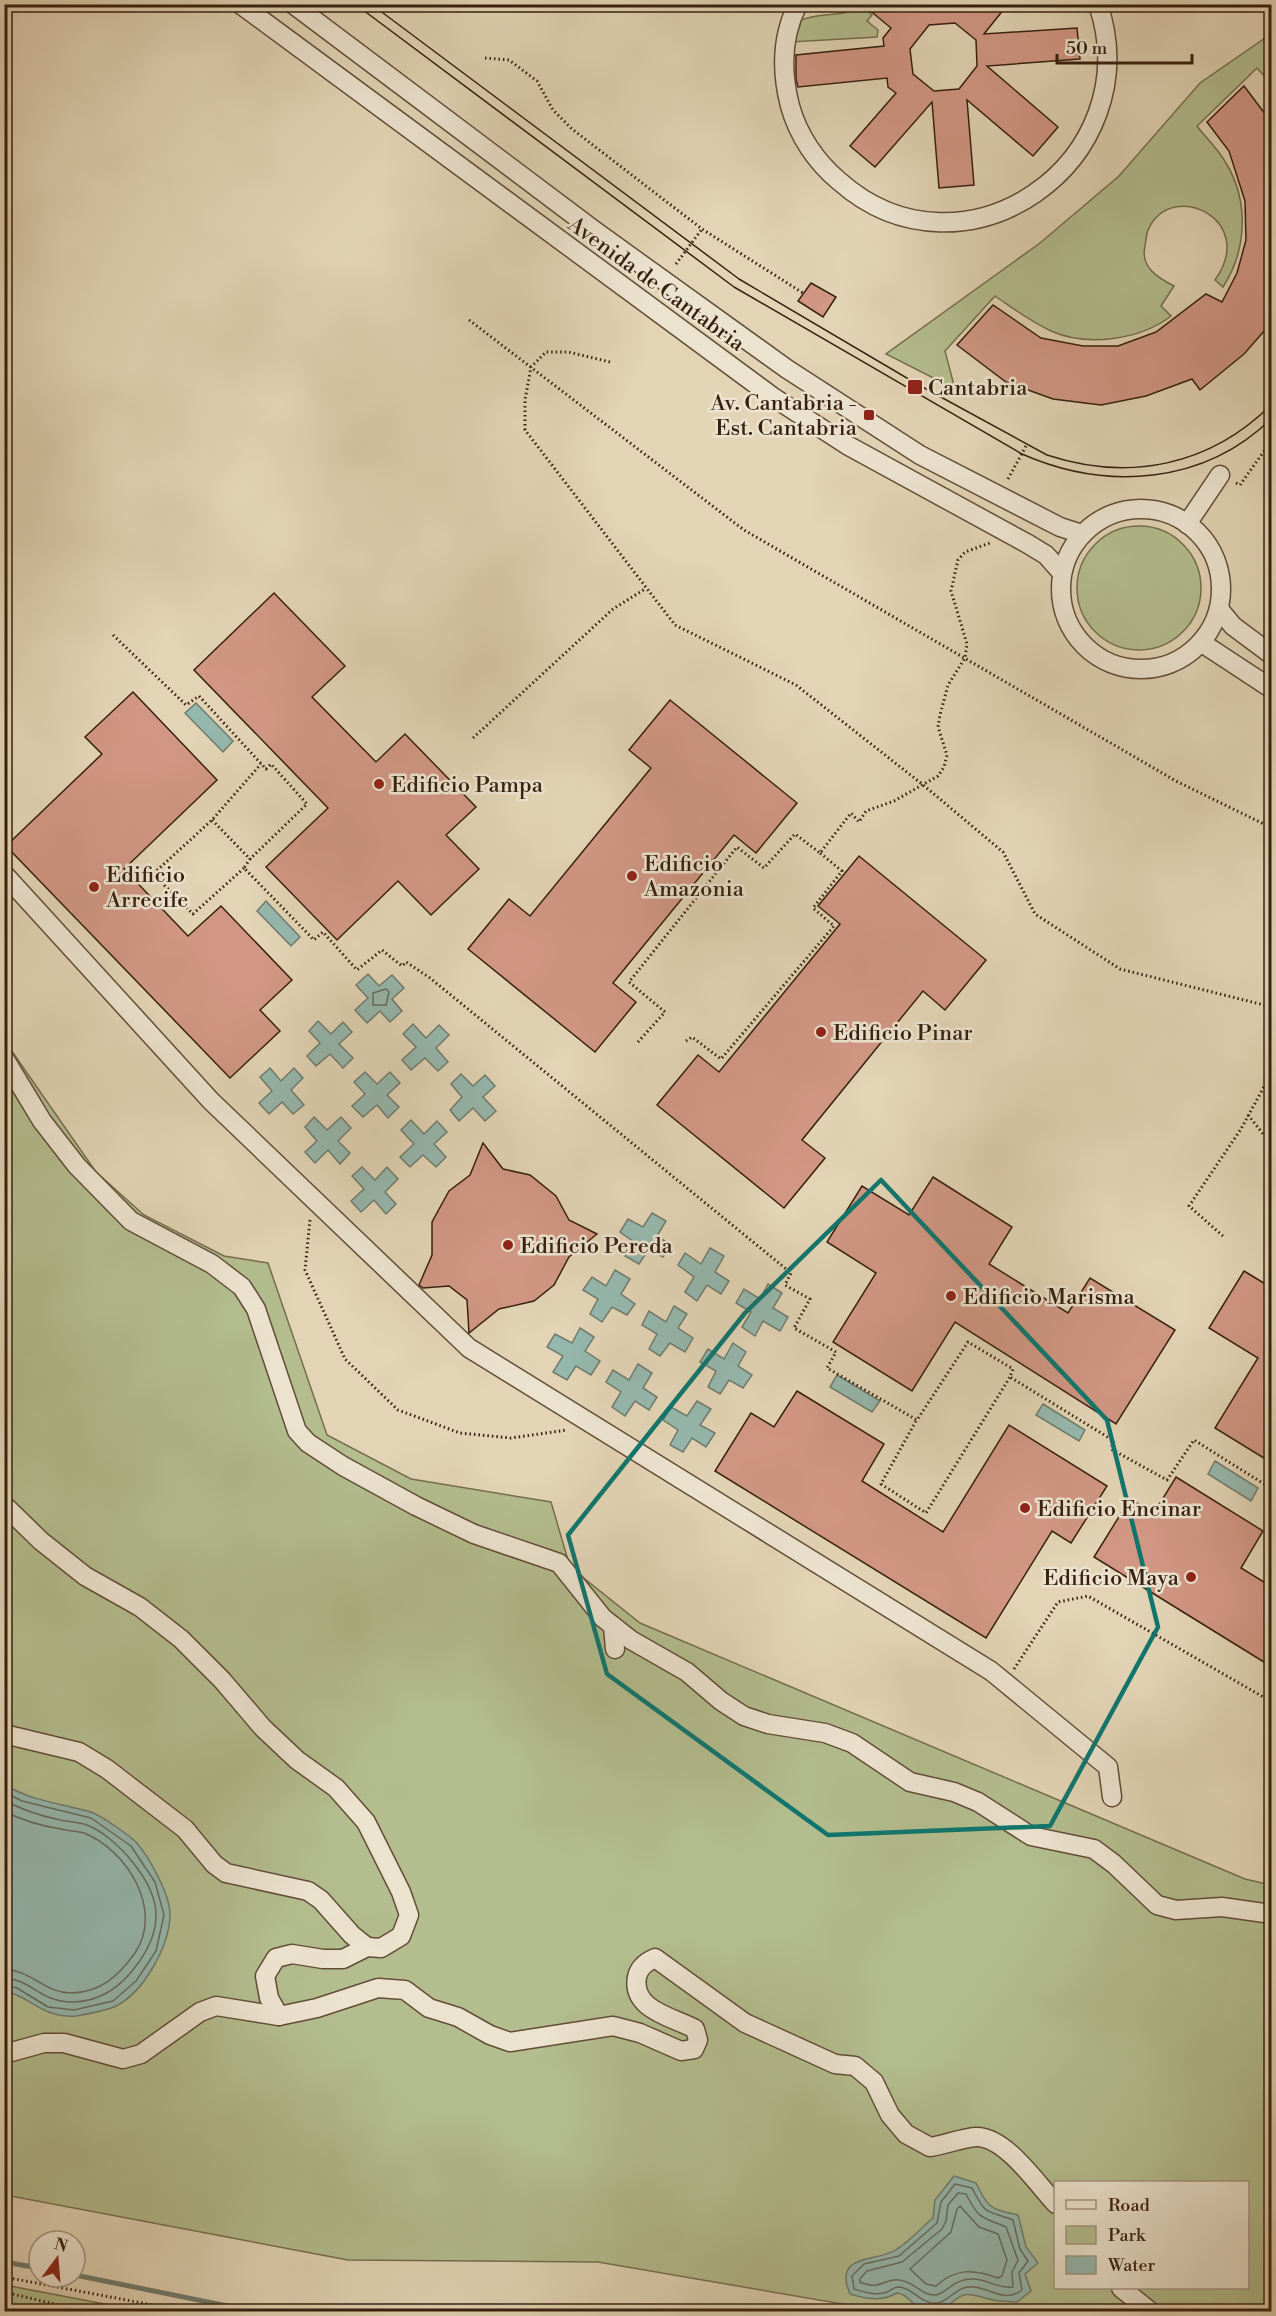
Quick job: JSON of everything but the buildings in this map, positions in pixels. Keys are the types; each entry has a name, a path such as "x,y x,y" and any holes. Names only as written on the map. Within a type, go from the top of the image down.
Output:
{"street":[{"name":"Avenida de Cantabria","path":"240,4 773,397 847,445 1046,555 1062,573"},
{"name":"Avenida de Cantabria","path":"293,4 595,231 787,369 920,455 1060,527 1082,534"},
{"path":"798,4 789,21 783,57 785,86 794,118 808,146 827,171 853,194 882,210 940,223 981,218 1024,201 1047,186 1067,167 1085,144 1104,94 1108,70 1107,45 1098,4"},
{"path":"1187,524 1220,475"},
{"path":"1133,510 1157,511 1187,524 1205,540 1219,568 1222,588 1219,609 1213,626 1202,643 1186,657 1167,666 1130,670 1093,655 1068,624 1060,593 1062,573 1072,547 1082,534 1107,516 1133,510"},
{"path":"1219,609 1233,626 1272,655"},
{"path":"1202,643 1272,689"},
{"path":"4,874 211,1101 469,1348 991,1671 1108,1767 1112,1797"},
{"path":"4,1058 42,1121 77,1166 131,1221 212,1264 242,1287 256,1309 297,1431 309,1443 353,1472 464,1530 559,1563 603,1618 687,1672 721,1701 744,1716 768,1724 825,1733 852,1743 910,1782 954,1792 978,1802 1031,1836 1094,1849 1114,1864 1156,1905 1176,1910 1222,1907 1272,1914"},
{"path":"4,1505 41,1541 85,1576 140,1607 181,1639 222,1680 263,1728 297,1760 336,1788 366,1822 401,1892 409,1915 401,1936 381,1948 367,1947 343,1959 323,1959 292,1954 276,1958 265,1976 269,1998 279,2016"},
{"path":"613,1626 615,1649"},
{"path":"4,1734 80,1752 107,1769 185,1829 214,1864 226,1873 308,1891 321,1900 352,1935 367,1947"},
{"path":"4,2054 44,2043 64,2043 123,2059 141,2054 200,2012 216,2006 279,2016 317,2008 378,1988 405,1990 429,2008 458,2017 490,2035 510,2042 614,2026 640,2033 681,2051 694,2049 698,2040 695,2029 646,2006 636,1992 637,1976 644,1963 655,1958 745,2024 834,2064 855,2066 874,2082 890,2115 906,2134 922,2143 930,2147 974,2137 987,2138 994,2142 1008,2151 1054,2202"},
{"path":"1122,2289 1151,2312"}],"path":[{"path":"484,58 509,60 537,81 553,110 572,129 702,229 803,293"},
{"path":"676,264 702,229"},
{"path":"470,320 744,530 1176,781 1272,828"},
{"path":"610,362 568,352 546,352 531,367 525,400 525,430 645,589 675,625 796,685 922,784 1003,852 1035,914 1120,969 1272,1007"},
{"path":"1220,475 1240,485 1272,440"},
{"path":"1008,479 1026,446"},
{"path":"820,853 851,813 859,822 866,811 894,801 938,776 944,767 947,755 938,727 940,715 948,685 965,658 966,644 951,591 958,560 965,552 980,545 995,542 1004,530"},
{"path":"473,738 613,609 645,589"},
{"path":"113,635 186,705 199,696 266,769 271,764 307,804 250,859 244,868 193,914 153,874 212,820 261,764"},
{"path":"212,820 250,859"},
{"path":"638,1042 665,1012 629,982 737,847 764,868 795,834 842,871 813,908 834,926 722,1059 692,1037 686,1041"},
{"path":"244,868 314,940 323,932 357,970 382,950 402,966 406,962 430,978 782,1266 791,1274 785,1285 810,1299 794,1328 836,1352 827,1368 917,1420"},
{"path":"1223,1236 1189,1206 1248,1115 1272,1072"},
{"path":"1248,1115 1263,1135 1272,1140"},
{"path":"312,1197 305,1270 345,1359 398,1410 460,1433 511,1438 594,1426"},
{"path":"968,1342 1013,1369 1010,1377 926,1513 881,1484 917,1420 968,1342"},
{"path":"1010,1377 1114,1441 1111,1449 1167,1480 1194,1440 1272,1489"},
{"path":"1013,1671 1058,1602 1088,1596 1272,1702"},
{"path":"4,2277 190,2312"},
{"path":"4,2292 88,2312"}],"highlighted area":[{"path":"881,1180 1107,1420 1158,1627 1050,1826 828,1835 607,1674 568,1535 745,1313"}],"green space":[{"path":"861,5 872,15 867,21 878,30 877,37 791,42 799,21 815,16 847,12"},
{"path":"1271,34 1271,79 1268,80 1257,68 1197,126 1226,163 1239,193 1241,242 1231,273 1223,287 1215,280 1225,259 1226,240 1219,224 1207,213 1192,207 1175,207 1160,214 1149,228 1146,237 1144,253 1148,266 1156,275 1174,286 1161,306 1171,316 1158,324 1129,336 1097,340 1081,339 1051,331 995,296 945,351 955,389 886,354 1040,243 1119,176 1200,83"},
{"path":"1139,526 1163,530 1183,544 1197,564 1201,588 1197,612 1183,632 1163,646 1139,650 1115,646 1095,632 1081,612 1077,588 1081,564 1095,544 1115,530"},
{"path":"4,1040 96,1172 144,1215 224,1256 268,1263 327,1435 411,1479 551,1502 570,1567 640,1623 1245,1879 1271,1885 1271,2311 883,2311 598,2262 348,2260 5,2195"},
{"path":"5,2285 141,2311 5,2311"}],"water":[{"path":"196,703 233,741 223,752 185,713"},
{"path":"266,901 300,937 291,946 257,911"},
{"path":"368,974 379,986 392,975 404,988 392,999 402,1011 390,1022 380,1011 367,1023 355,1010 368,998 356,985"},
{"path":"318,1021 331,1034 343,1022 352,1032 339,1044 353,1058 343,1068 330,1054 316,1066 307,1056 320,1043 309,1031"},
{"path":"413,1024 426,1038 439,1025 449,1035 436,1048 448,1062 438,1071 425,1058 411,1070 402,1060 416,1047 403,1034"},
{"path":"270,1068 281,1081 294,1068 303,1078 291,1090 304,1105 293,1114 282,1102 269,1114 259,1103 272,1091 260,1077"},
{"path":"365,1072 377,1084 390,1072 400,1083 387,1095 399,1107 388,1118 377,1105 363,1117 352,1106 365,1094 354,1082"},
{"path":"461,1074 473,1086 485,1075 495,1086 483,1097 496,1111 485,1121 473,1108 459,1121 450,1110 462,1097 451,1084"},
{"path":"314,1117 327,1130 341,1117 351,1128 338,1141 350,1153 340,1164 328,1150 315,1163 305,1152 317,1141 305,1127"},
{"path":"411,1120 424,1134 437,1121 447,1132 434,1144 446,1157 436,1167 423,1155 410,1167 400,1157 414,1144 401,1130"},
{"path":"362,1167 375,1180 387,1167 398,1179 385,1192 396,1204 386,1214 374,1200 361,1212 351,1201 364,1189 352,1176"},
{"path":"652,1213 666,1221 657,1236 671,1245 663,1257 649,1249 639,1264 625,1256 634,1242 620,1232 628,1219 643,1227"},
{"path":"710,1248 724,1256 715,1272 729,1281 721,1294 707,1285 697,1301 685,1292 694,1277 678,1265 685,1253 701,1264"},
{"path":"615,1270 630,1279 621,1294 635,1304 627,1315 612,1307 602,1322 590,1314 598,1299 583,1290 592,1277 606,1286"},
{"path":"768,1284 782,1293 773,1308 788,1317 780,1331 763,1321 755,1336 742,1327 751,1312 736,1303 744,1289 760,1299"},
{"path":"674,1306 687,1314 678,1328 693,1338 685,1352 670,1343 660,1356 649,1349 657,1334 642,1325 649,1311 666,1322"},
{"path":"580,1328 594,1337 585,1351 600,1361 591,1375 576,1366 567,1380 553,1372 563,1356 547,1347 555,1334 572,1343"},
{"path":"733,1343 746,1352 738,1366 752,1375 743,1388 729,1380 720,1394 708,1387 716,1371 700,1362 708,1349 724,1359"},
{"path":"638,1364 652,1373 643,1388 657,1397 649,1410 635,1401 625,1416 612,1407 621,1392 606,1382 613,1370 629,1380"},
{"path":"837,1375 880,1401 872,1412 830,1387"},
{"path":"697,1401 711,1409 700,1425 715,1433 706,1447 692,1438 683,1452 670,1445 678,1430 663,1420 671,1407 687,1416"},
{"path":"1043,1404 1085,1430 1079,1441 1036,1415"},
{"path":"1215,1461 1258,1488 1251,1501 1208,1474"},
{"path":"5,1785 37,1799 91,1812 101,1817 136,1842 158,1877 167,1898 170,1916 165,1941 145,1979 136,1990 116,2006 76,2016 65,2016 46,2011 5,1991"},
{"path":"954,2176 976,2183 991,2206 1018,2215 1026,2247 1038,2263 1025,2274 1031,2291 1017,2302 963,2295 946,2308 921,2306 897,2293 885,2298 874,2299 850,2294 846,2281 847,2271 852,2265 889,2253 902,2246 933,2218 935,2200"}],"waterway":[{"path":"4,2262 27,2266"},
{"path":"87,2277 257,2312"}],"tram line":[{"path":"355,4 734,287 1022,454 1054,466 1087,473 1120,477 1153,475 1185,469 1216,457 1245,440 1272,418"},
{"path":"371,4 739,279 917,384 1047,455 1078,463 1108,467 1138,467 1167,463 1195,455 1222,442 1248,425 1272,404"}],"place":[{"name":"Cantabria","path":"915,387"},
{"name":"Av. Cantabria - Est. Cantabria","path":"869,415"},
{"name":"Edificio Pampa","path":"379,784"},
{"name":"Edificio Amazonia","path":"632,876"},
{"name":"Edificio Arrecife","path":"94,887"},
{"name":"Edificio Pinar","path":"821,1032"},
{"name":"Edificio Pereda","path":"508,1245"},
{"name":"Edificio Marisma","path":"951,1296"},
{"name":"Edificio Encinar","path":"1025,1508"},
{"name":"Edificio Maya","path":"1191,1577"}]}
